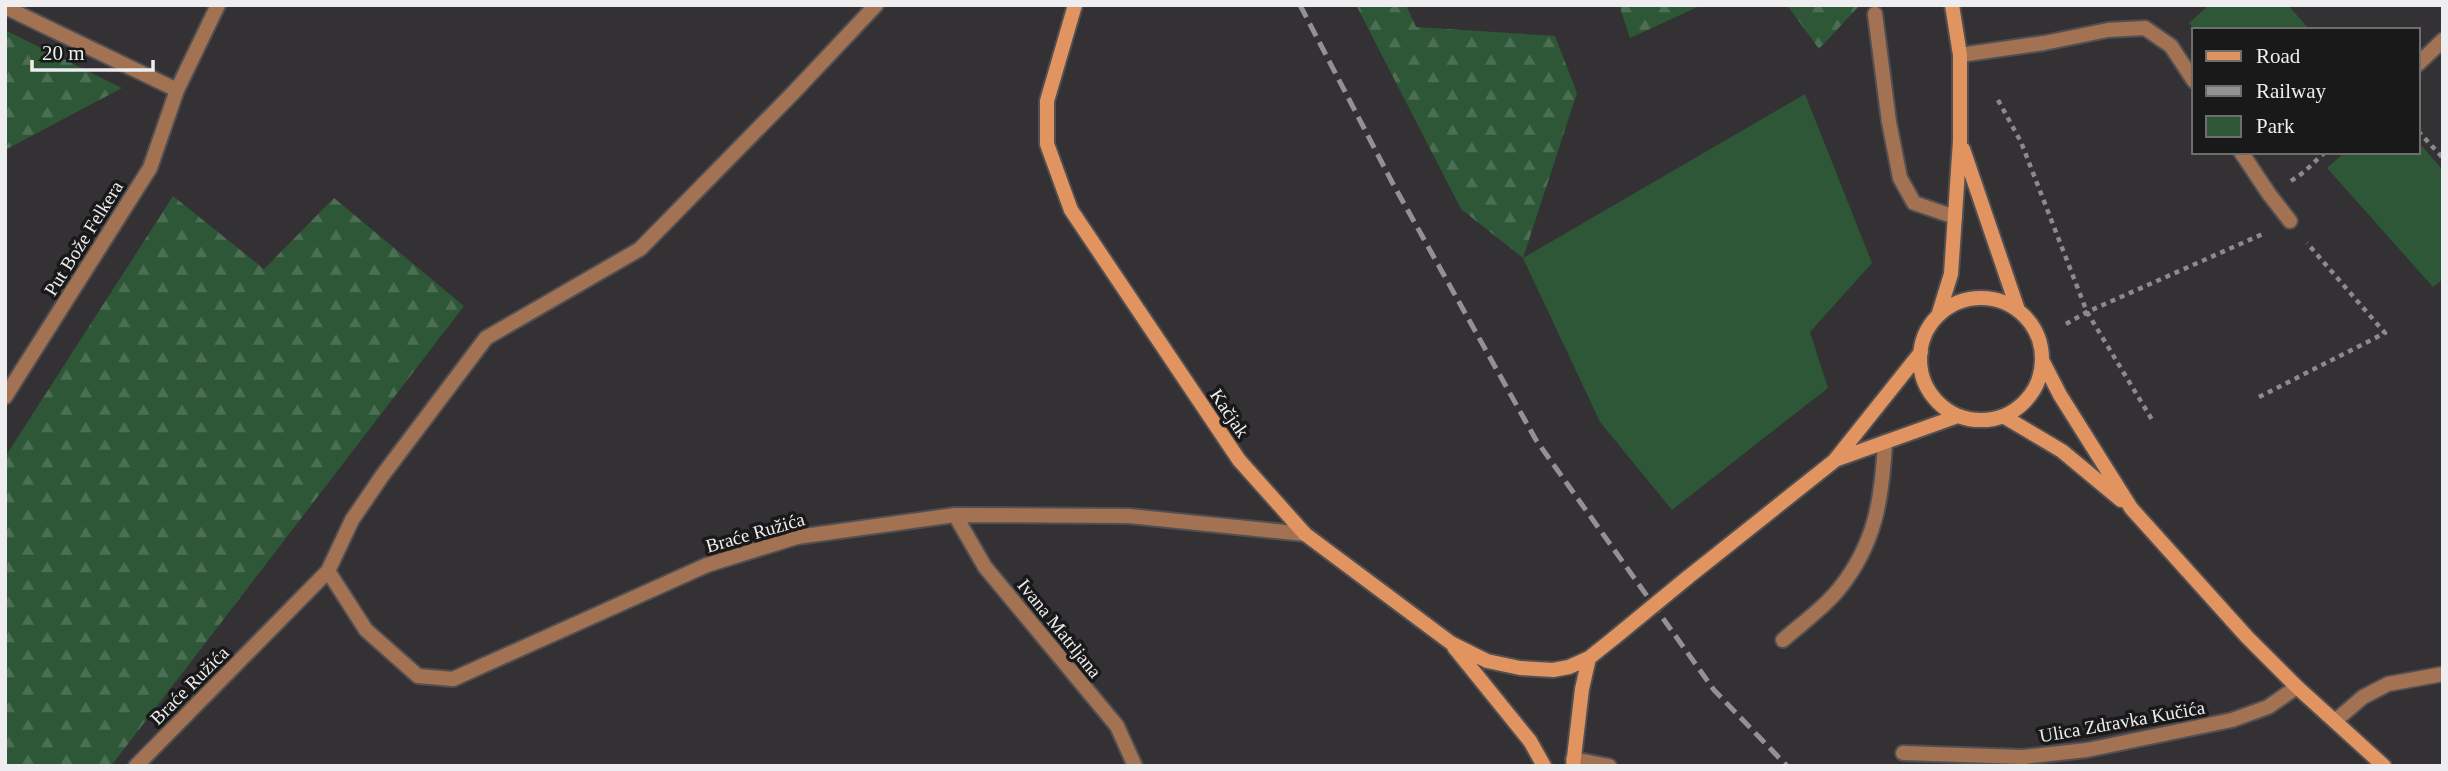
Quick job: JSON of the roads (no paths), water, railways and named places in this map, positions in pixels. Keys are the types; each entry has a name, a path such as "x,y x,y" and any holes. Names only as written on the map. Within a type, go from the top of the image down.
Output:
{"main road":[{"name":"Kačjak","path":"1074,5 1047,102 1047,144 1071,209 1239,460 1305,534 1451,643 1487,661 1520,667 1553,670 1569,667 1589,658 1834,461"},
{"path":"1938,316 1952,305 1968,299 1985,298 2003,302 2018,310 2031,324 2039,341 2042,360 2039,380 2029,397 2003,416 1977,420 1958,416 1941,405 1929,390 1922,371 1921,352 1927,332 1938,316 1951,274 1960,141 1959,55 1952,5"},
{"path":"1960,141 2018,310"},
{"path":"1834,461 1921,352"},
{"path":"2042,360 2060,395 2131,508 2178,563 2297,687 2384,766"},
{"path":"1834,461 1958,416"},
{"path":"2003,416 2062,451 2131,508"},
{"path":"1451,643 1530,741 1544,766"},
{"path":"1573,762 1580,700 1589,658"}],"street":[{"name":"Put Bože Felkera","path":"5,397 150,168 177,90 218,5"},
{"name":"Braće Ružića","path":"136,766 328,571 352,520 382,475 486,338 639,248 876,5"},
{"path":"5,7 177,90"},
{"path":"1875,14 1889,122 1900,178 1914,203 1955,217"},
{"path":"1959,55 2044,43 2108,30 2145,28 2171,46 2192,78"},
{"path":"2420,62 2443,40"},
{"path":"2242,154 2290,222"},
{"path":"1783,640 1839,589 1871,536 1883,484 1885,442"},
{"name":"Braće Ružića","path":"328,571 366,630 418,676 453,679 707,565 797,537 955,515 1129,516 1305,534"},
{"name":"Ivana Matrljana","path":"955,515 985,566 1117,726 1135,766"},
{"path":"2335,721 2363,696 2388,684 2443,674"},
{"name":"Ulica Zdravka Kučića","path":"1903,753 2023,757 2087,750 2232,720 2268,707 2297,687"},
{"path":"1573,762 1609,766"}],"railway":[{"path":"1300,5 1392,182 1536,440 1714,690 1787,766"}]}
